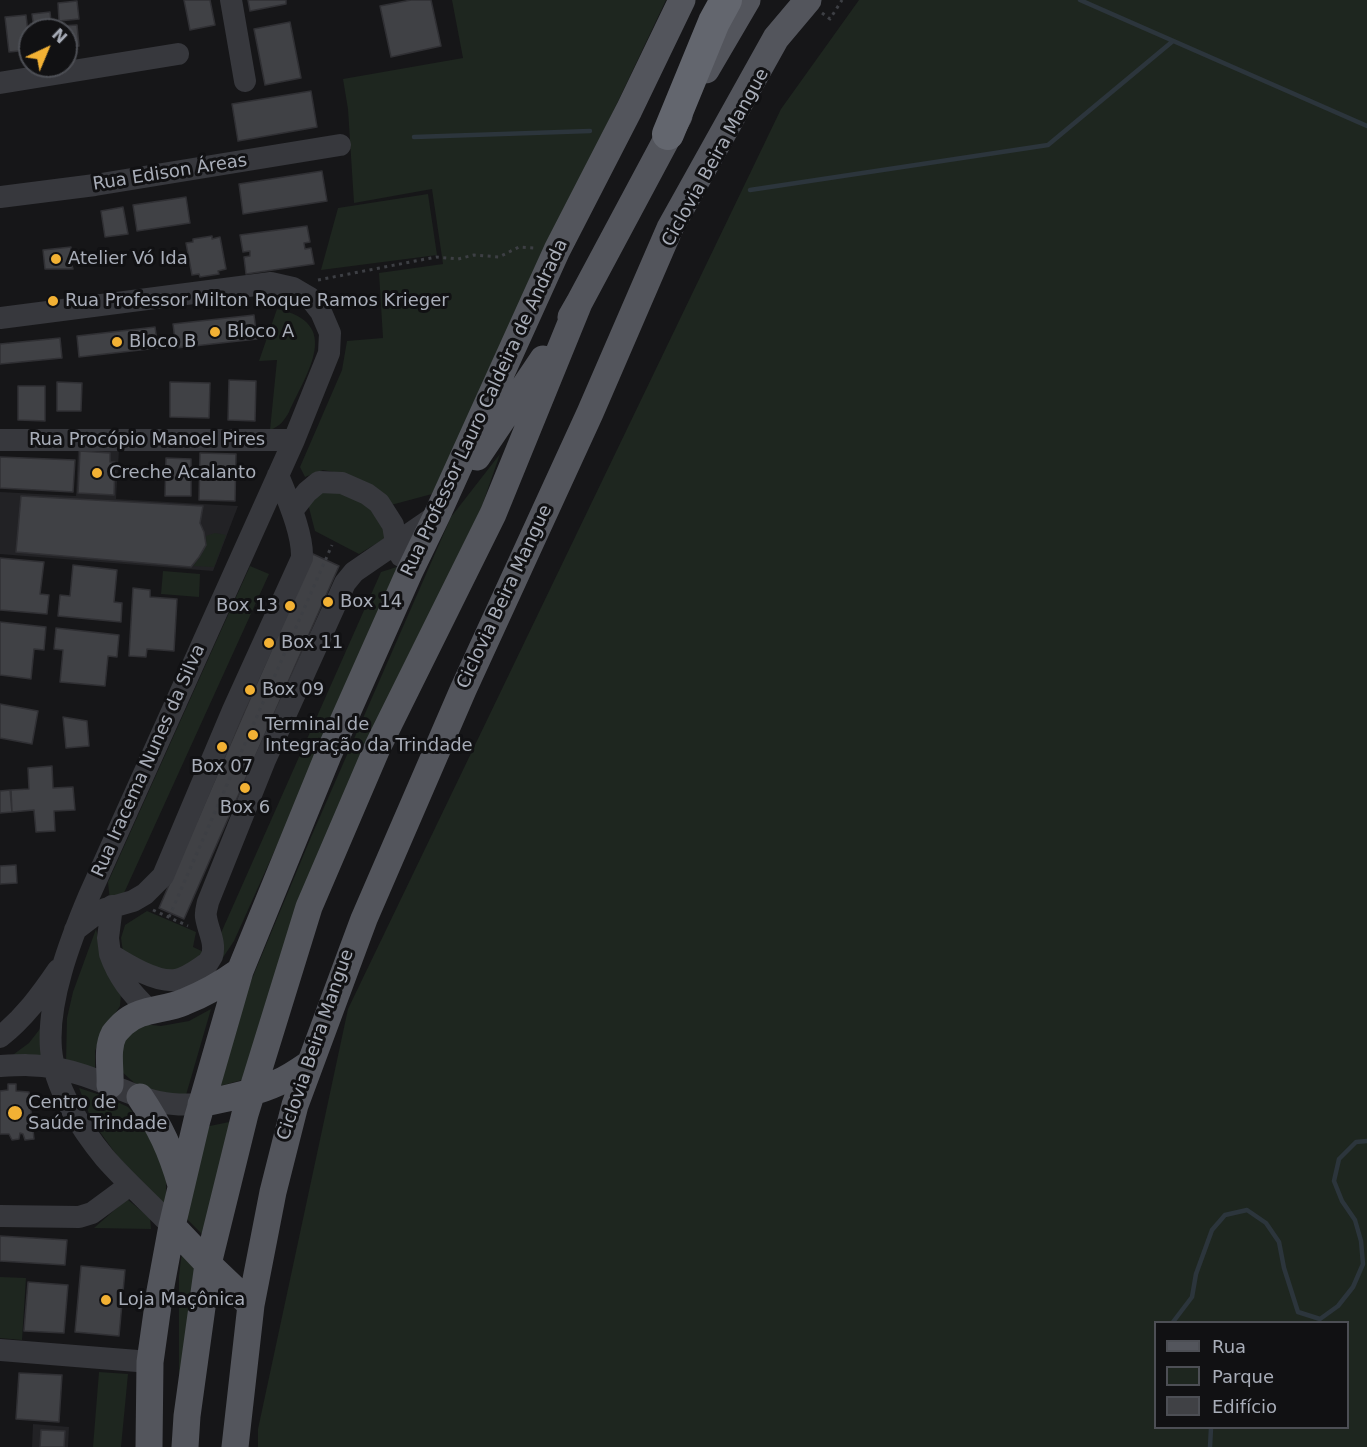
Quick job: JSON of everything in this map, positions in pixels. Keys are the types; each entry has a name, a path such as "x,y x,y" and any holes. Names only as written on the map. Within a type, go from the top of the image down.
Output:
{"highway":[{"path":"668,134 721,7"}],"main road":[{"name":"Rua Professor Lauro Caldeira de Andrada","path":"149,1447 150,1362 159,1291 201,1104 240,971 329,753 409,573 557,250 682,0"},
{"path":"437,514 521,394 579,303 668,134 747,0"},
{"path":"235,1447 251,1305 273,1192 295,1105 364,919 463,690 590,413 670,228 798,0"},
{"path":"776,38 808,0"},
{"path":"185,1447 187,1416 208,1264 251,1092 309,907 378,746 493,514 579,303"},
{"path":"110,1085 110,1047 114,1033 135,1016 149,1010 181,1004 215,988 240,971"},
{"path":"201,1104 276,1084 309,1064"},
{"path":"140,1097 161,1131 182,1185"},
{"path":"172,1226 251,1305"},
{"path":"150,1362 165,1447"}],"street":[{"path":"231,0 245,81"},
{"path":"0,83 178,54"},
{"name":"Rua Edison Áreas","path":"0,197 95,186 339,145"},
{"path":"0,318 271,283 293,288"},
{"name":"Rua Iracema Nunes da Silva","path":"172,1226 130,1185 82,1128 60,1086 51,1050 51,1022 57,989 75,930 294,440 329,353 330,333 321,312 310,298 293,288"},
{"name":"Rua Procópio Manoel Pires","path":"0,440 294,440"},
{"path":"75,930 112,906 133,901 145,894 163,876 233,710 302,558 292,511 278,475"},
{"path":"292,511 307,492 319,482 342,483 367,494 379,503 393,525 396,543 409,573"},
{"path":"181,1004 214,952 206,917 208,902 265,760 345,583 354,572 437,514"},
{"path":"112,906 108,938 110,954 126,986 149,1010"},
{"path":"110,954 131,967 163,980 183,978 208,962"},
{"path":"0,1037 14,1025 42,993 65,959"},
{"path":"0,1066 33,1064 55,1068 140,1097 170,1104 201,1104"},
{"path":"0,1216 79,1217 92,1213 130,1185"},
{"path":"0,1350 150,1362"}],"path":[{"path":"830,19 842,0"},
{"path":"293,288 326,278 436,257 458,259 474,255 499,257 519,247 557,250"},
{"path":"169,917 332,545"}],"shaded area":[{"path":"78,449 119,450 116,499 238,506 213,571 0,554 0,492 76,496"},
{"path":"33,1424 69,1427 68,1447 32,1447"}],"green space":[{"path":"452,0 666,0 432,494 391,505 345,474 323,470 305,477 300,467 342,370 347,341 383,338 379,273 443,264 432,189 354,203 348,109 343,79 463,58"},
{"path":"859,0 1367,0 1367,1447 258,1447 258,1429 348,1009 781,109"},
{"path":"428,194 437,255 321,270 338,208"},
{"path":"277,309 297,316 309,325 315,337 311,366 289,412 281,423 270,430 277,360 259,361"},
{"path":"500,454 465,555 246,1079 216,1087 246,993 311,837 451,517"},
{"path":"319,489 339,490 366,503 389,536 359,554 315,531 307,500"},
{"path":"215,533 226,535 214,567 193,566 205,548 206,536"},
{"path":"403,565 234,941 222,959 221,933 381,572"},
{"path":"250,566 269,574 124,893 110,901 108,882"},
{"path":"163,571 200,574 199,597 161,594"},
{"path":"147,911 196,932 193,947 206,953 170,978 123,952 121,938 125,925"},
{"path":"96,929 106,968 121,993 120,1006 101,1036 95,1051 95,1070 66,1062 67,1018 73,992"},
{"path":"211,1009 186,1095 160,1095 139,1087 121,1071 118,1043 143,1024 161,1026 189,1021"},
{"path":"43,1025 43,1056 10,1057 29,1043"},
{"path":"79,1088 128,1107 140,1120 160,1148 166,1177 166,1206 118,1157 92,1121"},
{"path":"234,1121 205,1237 183,1215 205,1127"},
{"path":"127,1199 150,1218 151,1229 94,1228"},
{"path":"183,1243 205,1264 179,1433 179,1276"},
{"path":"0,1277 26,1278 22,1340 0,1338"},
{"path":"99,1372 128,1374 121,1447 93,1447"}],"building":[{"path":"184,0 210,0 215,25 190,30"},
{"path":"248,0 286,0 286,4 250,11"},
{"path":"411,0 431,0 441,46 391,57 380,6"},
{"path":"77,1 79,19 59,18 58,3"},
{"path":"50,12 51,18 32,18 32,14"},
{"path":"26,15 26,18 18,18 18,51 9,52 5,17"},
{"path":"290,22 301,78 265,85 254,29"},
{"path":"311,91 317,127 238,141 232,104"},
{"path":"322,171 327,201 243,214 239,184"},
{"path":"186,197 190,223 137,231 133,205"},
{"path":"123,207 128,234 105,237 101,211"},
{"path":"307,226 310,242 304,243 305,249 311,248 314,264 246,274 244,257 250,256 250,251 243,252 240,235"},
{"path":"212,236 212,239 220,237 226,269 218,271 219,274 200,277 199,274 192,275 186,243 193,242 193,239"},
{"name":"Atelier Vó Ida","path":"71,247 70,258 73,269 45,269 43,250"},
{"name":"Bloco A","path":"254,315 257,339 176,348 173,324"},
{"name":"Bloco B","path":"155,327 158,348 79,357 77,336"},
{"path":"60,338 62,358 0,364 0,344"},
{"path":"229,380 256,381 255,421 228,420"},
{"path":"57,382 82,383 81,411 57,411"},
{"path":"170,382 210,383 209,418 170,417"},
{"path":"18,386 45,386 45,421 18,420"},
{"name":"Creche Acalanto","path":"80,451 110,453 110,462 115,462 114,495 78,493"},
{"path":"200,453 236,454 235,501 199,500"},
{"path":"0,457 75,460 73,492 0,488"},
{"path":"166,458 191,459 191,496 165,496"},
{"path":"21,496 203,506 200,523 206,545 191,567 16,552"},
{"path":"313,554 339,566 184,919 159,908"},
{"path":"0,558 44,562 40,594 49,595 47,614 0,610"},
{"path":"73,565 117,570 114,602 122,603 121,622 58,616 60,595 70,596"},
{"path":"133,588 150,590 150,597 177,599 174,651 147,649 146,657 129,656"},
{"path":"0,622 46,627 44,650 34,649 31,679 0,675"},
{"path":"56,628 119,635 117,657 108,656 105,686 60,682 63,650 54,649"},
{"path":"0,704 38,711 32,744 0,738"},
{"path":"63,717 87,721 89,746 66,748"},
{"path":"52,766 53,788 73,787 75,810 54,811 55,831 36,832 34,810 12,812 11,790 29,789 28,768"},
{"path":"10,790 12,812 0,813 0,791"},
{"path":"16,865 17,883 0,884 0,866"},
{"name":"Centro de Saúde Trindade","path":"8,1084 16,1084 16,1091 29,1092 34,1139 25,1140 23,1134 20,1133 19,1139 12,1140 9,1134 0,1134 0,1091 8,1090"},
{"path":"0,1236 67,1240 65,1265 0,1261"},
{"path":"81,1266 125,1270 119,1336 75,1332"},
{"path":"28,1282 68,1285 64,1333 24,1331"},
{"path":"19,1373 62,1375 59,1422 16,1419"},
{"path":"41,1430 65,1431 64,1447 40,1447"}],"waterway":[{"path":"1080,0 1367,126"},
{"path":"750,190 1048,145 1173,41"},
{"path":"414,137 590,131"},
{"path":"1174,1321 1192,1297 1196,1274 1212,1230 1225,1215 1247,1210 1266,1223 1279,1242 1284,1268 1298,1312 1320,1319 1338,1306 1353,1287 1363,1264 1361,1241 1355,1220 1342,1201 1334,1181 1339,1159 1356,1142 1367,1141"},
{"path":"1210,1447 1211,1429"}],"place":[{"name":"Atelier Vó Ida","path":"56,259"},
{"name":"Rua Professor Milton Roque Ramos Krieger","path":"53,301"},
{"name":"Bloco A","path":"215,332"},
{"name":"Bloco B","path":"117,342"},
{"name":"Creche Acalanto","path":"97,473"},
{"name":"Box 14","path":"328,602"},
{"name":"Box 13","path":"290,606"},
{"name":"Box 11","path":"269,643"},
{"name":"Box 09","path":"250,690"},
{"name":"Terminal de Integração da Trindade","path":"253,735"},
{"name":"Box 07","path":"222,747"},
{"name":"Box 6","path":"245,788"},
{"name":"Centro de Saúde Trindade","path":"15,1113"},
{"name":"Loja Maçônica","path":"106,1300"}]}
